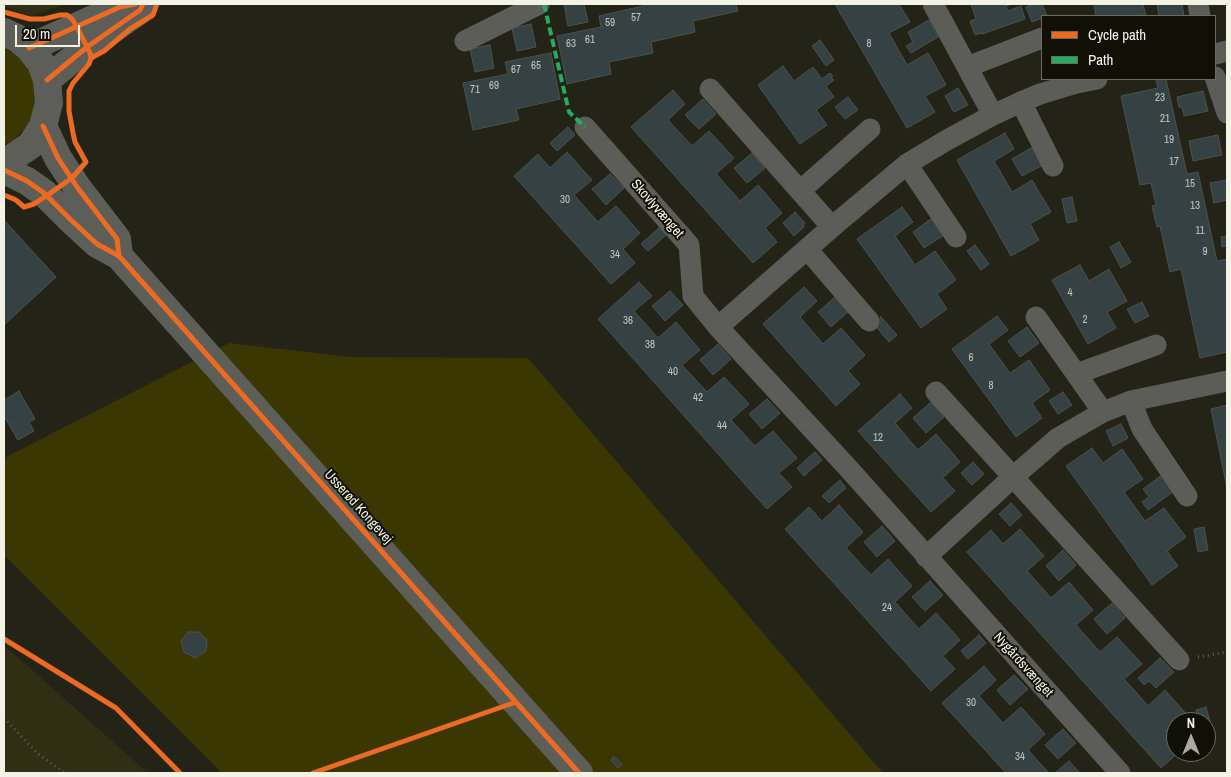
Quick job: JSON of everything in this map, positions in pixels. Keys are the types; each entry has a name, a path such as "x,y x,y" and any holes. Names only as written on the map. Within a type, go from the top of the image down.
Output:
{"main road":[{"path":"29,48 120,7 135,4"},
{"path":"48,80 87,47 140,10 142,4"},
{"path":"4,32 17,38 29,48 40,63 48,80 49,103 43,126 31,145 4,161"},
{"name":"Usserød Kongevej","path":"43,126 58,158 117,238 119,256"},
{"name":"Usserød Kongevej","path":"4,170 44,193 97,244 119,256 579,773"}],"street":[{"path":"465,41 540,4"},
{"path":"933,4 993,115"},
{"path":"967,67 1041,38"},
{"path":"718,327 907,164 947,140 1021,102 1040,94 1092,80"},
{"path":"1216,80 1227,113"},
{"path":"710,89 832,227"},
{"path":"1021,102 1053,166"},
{"name":"Skovlyvænget","path":"585,127 689,245 693,296 718,327 849,469"},
{"path":"800,190 870,129"},
{"path":"907,164 956,237"},
{"path":"807,249 869,321"},
{"path":"1036,317 1103,412"},
{"path":"1076,374 1156,345"},
{"path":"926,557 1058,438 1103,412 1131,402 1227,381"},
{"path":"936,392 1179,660"},
{"path":"1131,402 1142,428 1187,496"},
{"name":"Nygårdsvænget","path":"849,469 1120,773"}],"path":[{"path":"1204,656 1227,652"},
{"path":"4,718 38,754 65,773"}],"shaded area":[{"path":"4,4 65,4 31,16 4,6"},
{"path":"4,47 27,66 35,88 35,99 29,122 22,132 4,145"},
{"path":"229,343 351,357 528,358 883,773 222,773 4,555 4,458"},
{"path":"4,645 148,773 4,773"}],"building":[{"path":"564,4 584,4 588,22 568,26"},
{"path":"643,4 736,4 738,11 693,21 695,32 651,42 653,53 609,62 611,74 567,84 557,36 601,27 599,16 643,6"},
{"path":"835,4 899,4 910,22 889,33 907,65 928,53 946,85 925,96 935,112 907,128"},
{"path":"971,4 1012,4 1006,6 1008,11 1021,6 1025,19 975,35 970,21 976,19"},
{"path":"1042,4 1047,15 1041,15 1041,18 1032,22 1026,7"},
{"path":"1094,4 1143,4 1146,15 1096,15"},
{"path":"1157,4 1182,4 1184,15 1159,15"},
{"path":"929,20 938,37 911,53 906,46 913,42 908,32"},
{"path":"531,24 536,47 517,51 512,28"},
{"path":"820,40 834,60 826,66 812,46"},
{"path":"490,45 494,68 475,72 470,49"},
{"path":"551,53 560,99 516,109 519,120 473,130 463,83 508,74 505,62"},
{"path":"783,66 794,81 813,67 822,79 830,73 834,80 826,86 834,97 816,110 827,125 800,144 758,85"},
{"path":"1156,80 1166,80 1187,174 1198,172 1217,261 1227,259 1227,352 1200,358 1181,269 1170,272 1160,226 1157,227 1152,206 1156,205 1151,183 1140,185 1121,96 1158,88"},
{"path":"958,88 968,105 954,112 945,96"},
{"path":"673,90 685,104 668,120 692,146 709,131 734,158 716,174 740,201 758,185 782,213 765,228 777,242 753,263 631,127"},
{"path":"1203,91 1208,111 1184,116 1182,107 1179,107 1177,97"},
{"path":"848,97 858,110 845,119 835,107"},
{"path":"703,99 716,114 699,129 685,115"},
{"path":"568,127 575,135 557,151 550,143"},
{"path":"1005,133 1014,149 994,161 1012,192 1032,180 1051,212 1030,224 1039,240 1011,256 957,160"},
{"path":"1218,135 1222,155 1193,161 1189,141"},
{"path":"1033,147 1043,165 1022,176 1012,159"},
{"path":"567,152 592,180 574,195 598,222 616,206 640,233 623,249 635,263 611,284 514,176 538,154 550,168"},
{"path":"752,153 765,168 747,183 734,168"},
{"path":"610,174 624,188 606,205 592,189"},
{"path":"1227,180 1227,200 1214,203 1210,183"},
{"path":"1072,197 1077,221 1067,223 1062,199"},
{"path":"902,207 913,222 895,236 915,265 935,251 956,280 937,294 947,309 921,328 857,239"},
{"path":"795,212 805,223 804,227 794,236 783,223"},
{"path":"932,218 944,235 924,248 913,232"},
{"path":"4,220 56,277 4,325"},
{"path":"659,228 666,235 648,251 641,244"},
{"path":"1227,236 1227,246 1222,247 1221,237"},
{"path":"1119,242 1131,262 1121,268 1110,247"},
{"path":"975,245 989,264 981,270 967,251"},
{"path":"1080,265 1089,281 1109,269 1127,301 1107,312 1116,328 1088,344 1052,280"},
{"path":"639,282 652,296 634,311 658,338 676,322 700,350 682,365 707,392 724,377 749,404 731,420 755,446 773,431 797,458 779,473 792,487 767,509 598,319"},
{"path":"804,287 817,301 800,317 823,344 841,328 865,355 848,371 860,384 836,406 763,324"},
{"path":"670,291 683,305 665,321 652,306"},
{"path":"836,296 849,311 831,327 818,312"},
{"path":"1142,302 1149,316 1135,323 1127,309"},
{"path":"997,316 1008,330 989,344 1010,373 1029,360 1050,390 1032,403 1042,418 1016,437 952,349"},
{"path":"881,317 897,335 889,342 874,324"},
{"path":"1027,327 1039,343 1020,357 1008,341"},
{"path":"718,344 731,359 713,375 700,360"},
{"path":"19,391 35,419 29,422 34,431 18,440 4,416 4,400"},
{"path":"1063,392 1072,405 1058,414 1049,401"},
{"path":"900,394 912,408 895,423 918,450 936,434 960,462 943,478 955,491 931,512 858,431"},
{"path":"767,399 780,413 762,429 749,414"},
{"path":"931,402 944,417 926,433 913,418"},
{"path":"1227,405 1227,488 1211,409"},
{"path":"1121,424 1128,438 1113,446 1106,431"},
{"path":"1092,448 1103,463 1122,449 1143,479 1124,492 1145,521 1164,508 1186,537 1167,551 1178,566 1152,585 1066,466"},
{"path":"815,452 822,460 804,476 797,468"},
{"path":"973,462 984,474 972,485 961,473"},
{"path":"1162,475 1174,491 1148,510 1142,502 1149,497 1143,489"},
{"path":"840,480 846,488 829,503 822,496"},
{"path":"1011,503 1022,515 1010,526 999,514"},
{"path":"839,505 863,532 846,548 871,575 888,559 912,586 895,602 919,629 936,613 960,640 943,656 955,669 931,691 785,529 809,507 822,521"},
{"path":"882,526 895,541 877,557 864,542"},
{"path":"1204,527 1208,550 1198,552 1194,529"},
{"path":"1020,529 1044,556 1027,571 1051,598 1069,582 1093,610 1076,625 1100,652 1117,637 1142,664 1124,679 1148,706 1165,690 1185,712 1166,712 1166,762 1168,762 1161,768 967,552 991,530 1003,544"},
{"path":"1063,550 1076,565 1059,581 1046,566"},
{"path":"930,581 943,595 925,611 912,597"},
{"path":"1112,603 1125,618 1107,634 1094,619"},
{"path":"188,632 199,632 207,640 206,651 195,658 184,652 181,642"},
{"path":"979,635 986,643 968,659 961,651"},
{"path":"1160,658 1174,672 1156,688 1149,681 1144,685 1138,678"},
{"path":"984,666 996,680 979,696 1003,723 1021,707 1045,734 1028,750 1049,773 1006,773 942,703"},
{"path":"1014,675 1028,689 1010,705 997,690"},
{"path":"1206,707 1207,712 1196,712 1196,710"},
{"path":"1063,729 1076,743 1058,759 1045,745"},
{"path":"614,757 622,764 618,768 611,760"},
{"path":"1069,761 1080,773 1055,773"}],"marked path":[{"path":"544,4 569,112 585,127"}],"cycle path":[{"path":"29,48 120,7 135,4"},
{"path":"47,80 87,47 140,10 143,4"},
{"path":"91,58 104,51 130,29 153,15 157,4"},
{"path":"4,12 30,19 44,19 67,15 77,27 91,58 89,64 73,83 69,91 69,111 75,142 86,162 72,178 34,204 24,207 16,200 4,195"},
{"path":"43,126 58,158 77,187 117,239 119,256"},
{"path":"4,170 27,181 44,193 97,244 119,256 579,773"},
{"path":"4,639 116,708 180,773"},
{"path":"313,773 516,702"}]}
